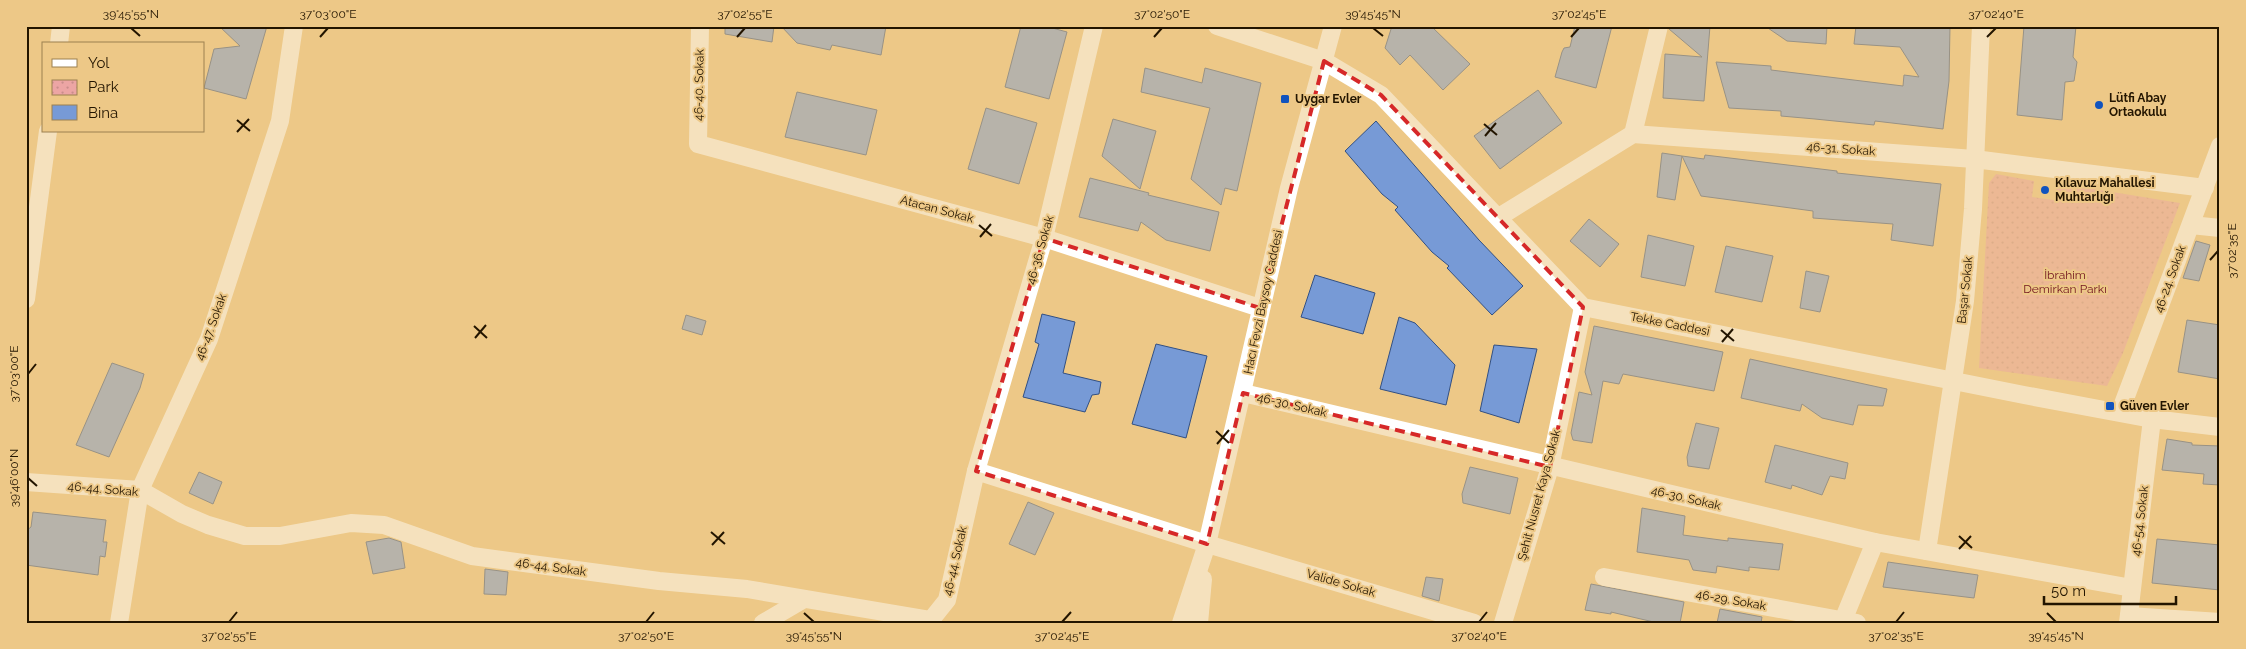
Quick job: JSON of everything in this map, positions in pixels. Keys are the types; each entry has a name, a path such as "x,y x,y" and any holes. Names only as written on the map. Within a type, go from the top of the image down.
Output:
{"street":[{"path":"59,42 61,26"},
{"name":"46-47. Sokak","path":"119,623 140,490 209,339 280,121 294,26"},
{"name":"46-40. Sokak","path":"698,144 700,26"},
{"name":"46-36. Sokak","path":"976,471 1044,238 1094,26"},
{"path":"1217,26 1324,61 1381,95 1583,307"},
{"name":"Hacı Fevzi Baysoy Caddesi","path":"1181,623 1207,544 1289,188 1333,26"},
{"name":"Hacı Fevzi Baysoy Caddesi","path":"1324,61 1337,26"},
{"path":"1499,217 1633,134 1659,26"},
{"name":"Başar Sokak","path":"1927,551 1954,380 1973,209 1981,26"},
{"path":"26,298 48,132"},
{"name":"46-31. Sokak","path":"1633,134 1974,159 2205,188"},
{"name":"Atacan Sokak","path":"698,144 1044,238 1260,308"},
{"name":"46-24. Sokak","path":"2120,412 2220,146"},
{"path":"2191,225 2220,228"},
{"name":"Tekke Caddesi","path":"1583,307 2152,419 2220,427"},
{"name":"Şehit Nusret Kaya Sokak","path":"1503,623 1550,467 1583,307"},
{"name":"46-30. Sokak","path":"1243,393 1550,467 1876,542 2132,588"},
{"name":"46-54. Sokak","path":"2128,620 2152,419"},
{"name":"46-44. Sokak","path":"26,482 140,490 182,514 208,525 245,536 280,536 351,523 384,525 472,556 659,581 747,589 931,620 947,600 976,471"},
{"name":"Valide Sokak","path":"976,471 1207,544 1474,623"},
{"path":"1848,622 1876,542"},
{"name":"Hacı Fevzi Baysoy Caddesi","path":"1199,623 1207,544"},
{"name":"46-29. Sokak","path":"1604,577 1848,622"},
{"path":"763,623 804,599"},
{"path":"2128,620 2220,622"}],"highlighted area":[{"path":"1324,61 1381,95 1583,307 1550,467 1243,393 1207,544 976,471 1044,238 1260,308"}],"green space":[{"name":"İbrahim Demirkan Parkı","path":"1996,174 2034,181 2032,197 2054,200 2057,183 2180,203 2123,353 2107,386 1979,368 1989,183"}],"building":[{"path":"219,26 267,26 246,99 205,88 214,49 240,46"},
{"path":"725,26 774,26 772,42 725,34"},
{"path":"781,26 886,26 881,55 832,45 830,50 797,43"},
{"path":"1021,26 1045,26 1067,32 1049,99 1005,87"},
{"path":"1392,26 1431,26 1470,64 1443,90 1410,55 1400,65 1385,48"},
{"path":"1575,26 1612,26 1596,88 1555,77 1564,48 1570,47"},
{"path":"1669,26 1710,26 1704,101 1663,98 1665,54 1702,57 1669,29"},
{"path":"1765,26 1827,26 1826,44 1787,41"},
{"path":"1856,26 1950,26 1949,81 1943,129 1875,121 1874,125 1781,116 1781,111 1729,108 1716,62 1771,66 1771,70 1903,86 1904,75 1919,77 1900,47 1854,44"},
{"path":"2024,26 2076,26 2073,57 2077,62 2074,81 2065,82 2062,120 2017,115"},
{"path":"1145,68 1202,83 1205,68 1261,83 1237,191 1225,188 1221,205 1191,179 1210,108 1141,92"},
{"path":"1538,90 1562,123 1500,169 1474,136"},
{"path":"797,92 877,110 866,155 785,137"},
{"path":"986,108 1037,123 1019,184 968,169"},
{"path":"1113,119 1156,131 1140,189 1102,156"},
{"path":"1376,121 1479,240 1523,286 1492,315 1447,268 1449,266 1432,252 1395,210 1398,207 1382,194 1345,151"},
{"path":"1662,153 1682,156 1675,200 1657,197"},
{"path":"1705,155 1837,171 1837,173 1941,184 1933,246 1891,240 1893,224 1813,218 1813,211 1701,196 1682,156 1704,159"},
{"path":"1090,178 1149,193 1148,195 1219,212 1210,251 1166,240 1141,222 1138,231 1079,217"},
{"path":"1589,219 1619,244 1600,267 1570,241"},
{"path":"1648,235 1694,246 1685,286 1641,277"},
{"path":"2196,241 2210,245 2199,281 2183,278"},
{"path":"1726,246 1773,256 1762,302 1715,292"},
{"path":"1806,271 1829,276 1820,312 1800,308"},
{"path":"1315,275 1375,293 1363,334 1301,317"},
{"path":"1042,314 1075,322 1063,373 1101,382 1099,394 1092,395 1085,412 1023,397 1039,344 1035,342"},
{"path":"686,315 706,321 702,335 682,329"},
{"path":"1399,317 1415,323 1455,365 1446,405 1380,389"},
{"path":"2187,320 2220,325 2220,379 2178,372"},
{"path":"1594,326 1723,352 1714,391 1623,374 1619,384 1603,381 1592,443 1573,440 1571,433 1579,392 1592,395 1585,372"},
{"path":"1156,344 1207,356 1186,438 1132,424"},
{"path":"1494,345 1537,349 1519,423 1480,411"},
{"path":"1750,359 1887,389 1883,406 1858,405 1853,425 1822,418 1802,404 1800,411 1741,398"},
{"path":"112,363 144,374 140,388 109,457 76,445"},
{"path":"1696,423 1719,428 1709,469 1688,466 1687,457"},
{"path":"2167,439 2192,443 2192,445 2220,446 2220,485 2203,484 2204,474 2162,470"},
{"path":"1775,445 1848,463 1845,479 1830,476 1822,495 1792,485 1791,489 1765,482"},
{"path":"1470,467 1518,478 1510,514 1463,503 1462,494"},
{"path":"199,472 222,482 213,504 189,493"},
{"path":"1028,502 1054,513 1035,555 1009,544"},
{"path":"1642,508 1685,516 1683,535 1728,541 1728,538 1783,544 1779,570 1749,567 1749,571 1717,566 1716,573 1693,570 1689,560 1637,552"},
{"path":"33,512 106,520 103,542 107,542 105,557 100,556 98,575 26,565 26,531 31,527"},
{"path":"389,538 401,542 405,568 373,574 366,542"},
{"path":"2157,539 2220,545 2220,590 2152,583"},
{"path":"1888,562 1978,575 1974,598 1883,587"},
{"path":"485,569 508,572 506,595 484,594"},
{"path":"1426,577 1443,579 1439,601 1422,596"},
{"path":"1591,584 1684,602 1680,623 1658,623 1611,612 1611,614 1585,610"},
{"path":"1720,609 1762,617 1761,623 1717,623"}],"place":[{"name":"Uygar Evler","path":"1285,99"},
{"name":"Lütfi Abay Ortaokulu","path":"2099,105"},
{"name":"Kılavuz Mahallesi Muhtarlığı","path":"2045,190"},
{"name":"Güven Evler","path":"2110,406"}]}
